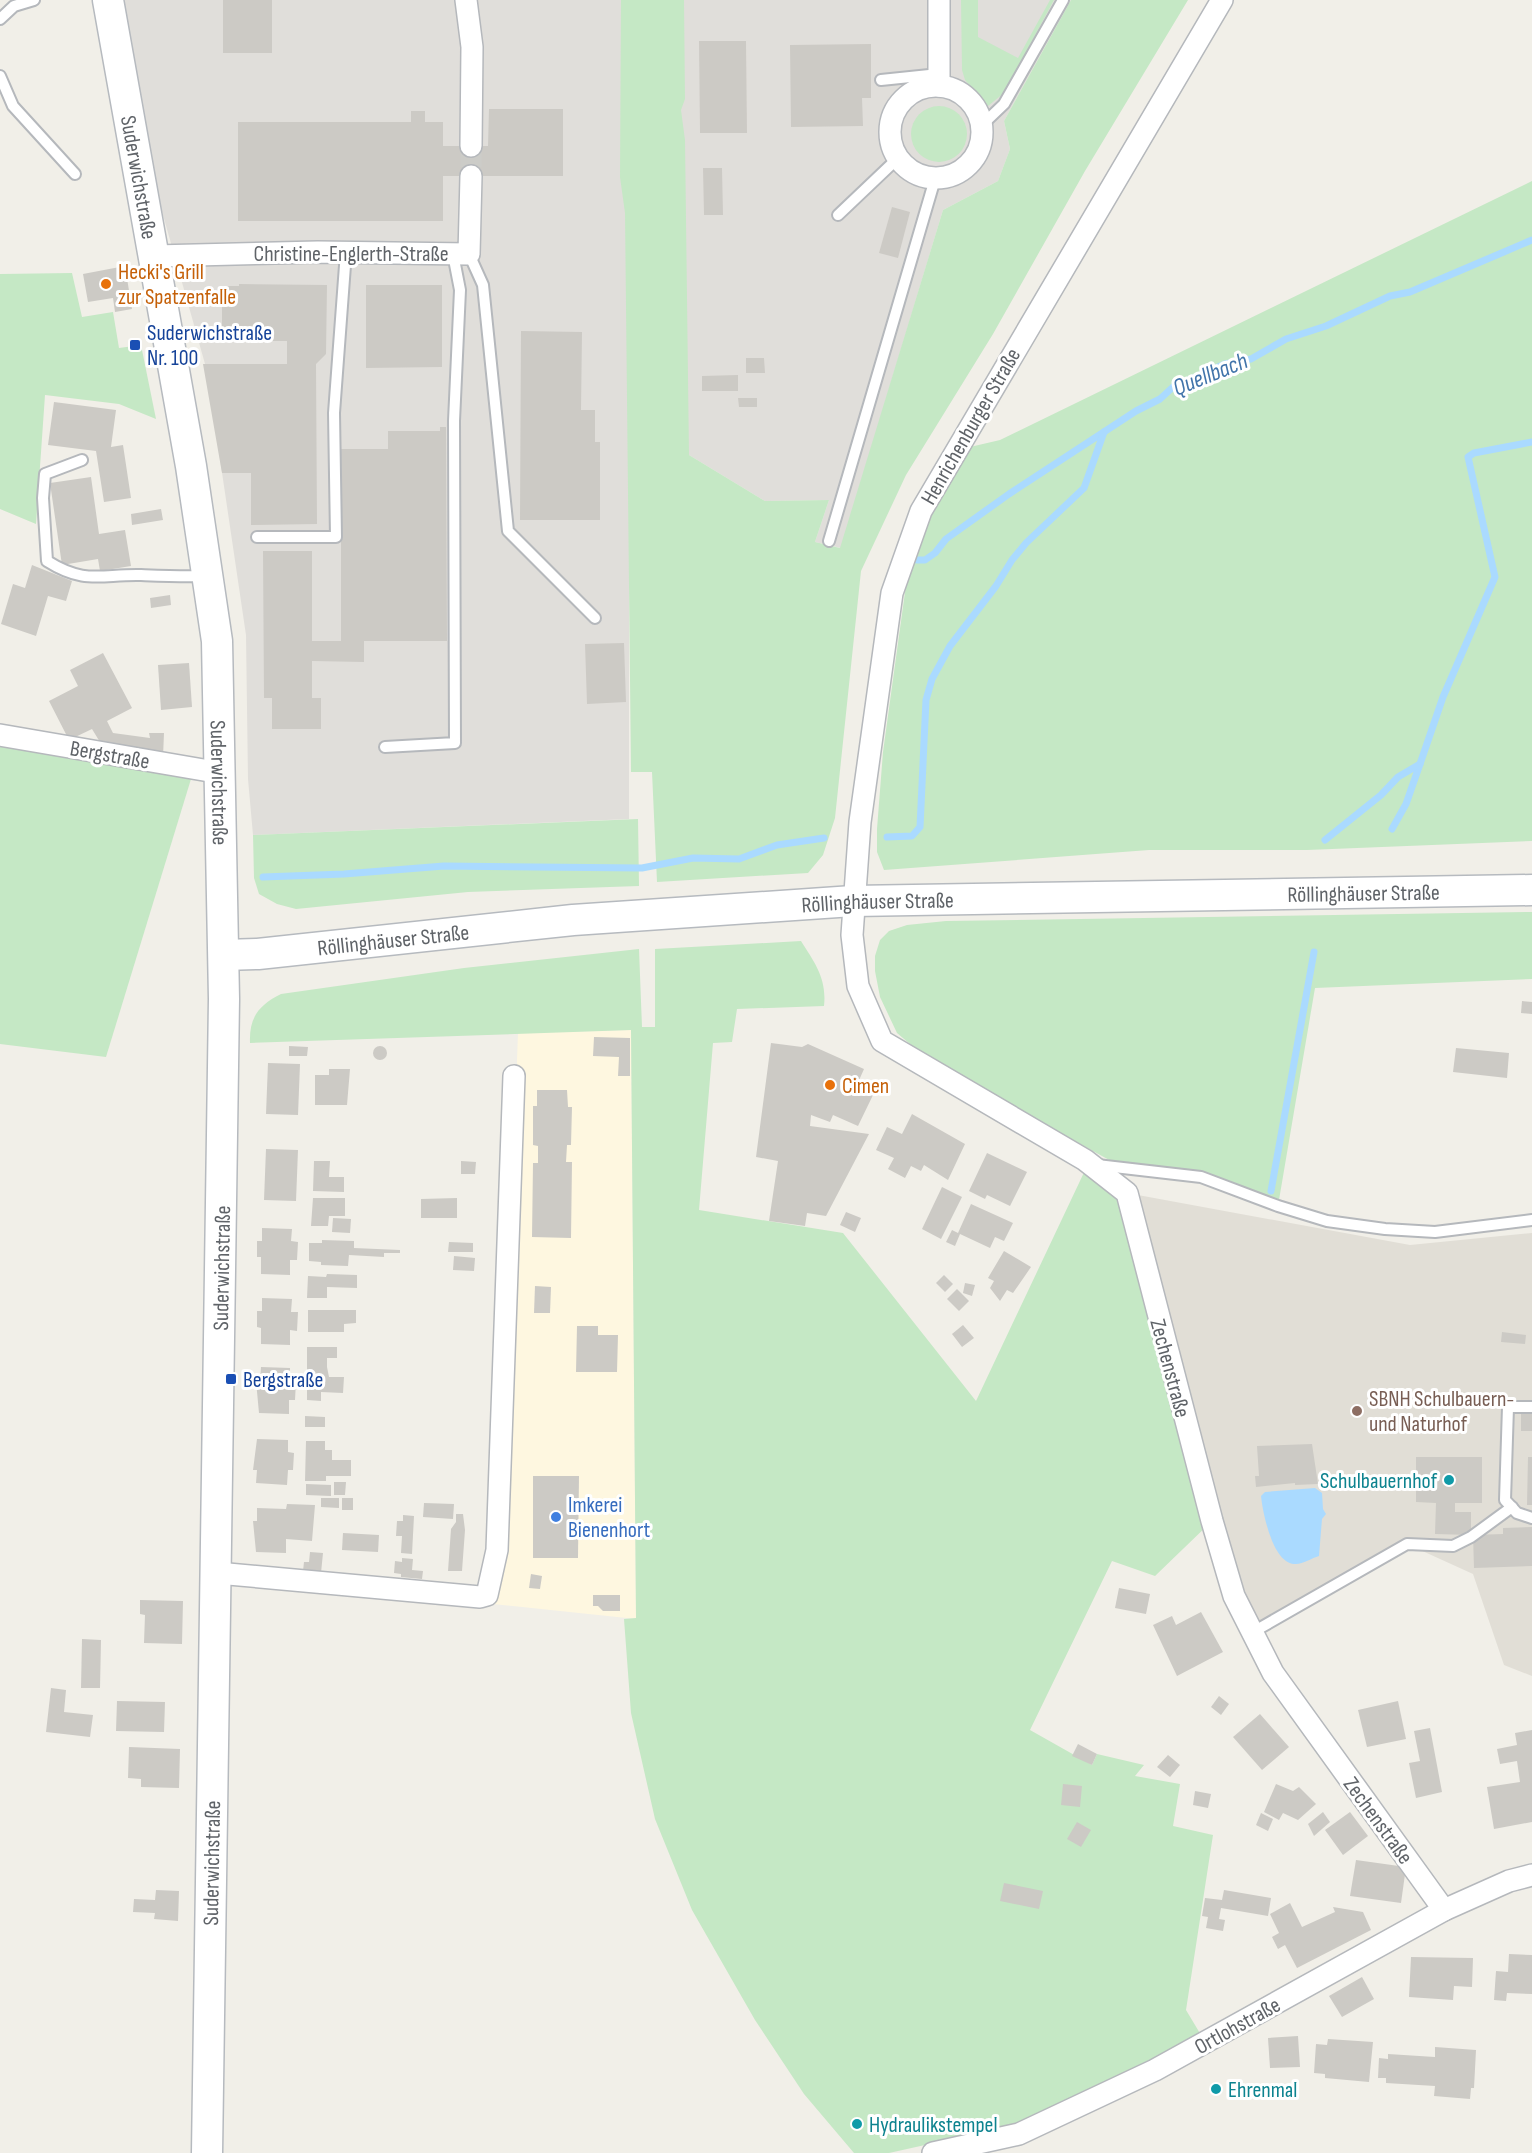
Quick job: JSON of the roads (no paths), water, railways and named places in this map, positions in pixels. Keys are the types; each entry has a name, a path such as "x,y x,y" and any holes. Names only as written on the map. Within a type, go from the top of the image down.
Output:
{"main road":[{"name":"Suderwichstraße","path":"108,0 192,466 217,641 224,955 207,2153"},
{"name":"Röllinghäuser Straße","path":"224,955 258,954 573,920 853,901 1532,890"}],"street":[{"path":"466,0 472,47 471,146"},
{"path":"939,0 939,80"},
{"name":"Henrichenburger Straße","path":"853,901 860,822 892,593 921,511 1222,0"},
{"path":"939,80 967,98 977,111 982,125 981,141 976,156 965,169 951,176 935,178 921,176 908,169 898,158 891,134 897,110 915,93 939,80"},
{"name":"Christine-Englerth-Straße","path":"155,256 346,252 461,254 471,176"},
{"name":"Bergstraße","path":"0,735 221,773"},
{"name":"Zechenstraße","path":"853,901 852,935 858,986 882,1041 1088,1164 1126,1193 1212,1521 1234,1596 1273,1673 1444,1910"},
{"path":"217,1573 480,1597 487,1595 497,1550 514,1076"},
{"name":"Ortlohstraße","path":"933,2153 1019,2134 1155,2070 1444,1910 1509,1881 1532,1875"}],"lane":[{"path":"0,20 15,6 34,0"},
{"path":"982,125 1004,104 1063,0"},
{"path":"0,75 13,106 75,174"},
{"path":"881,80 939,80"},
{"path":"837,215 898,158"},
{"path":"830,541 935,178"},
{"path":"257,537 336,537 334,413 346,252"},
{"path":"461,254 483,285 508,531 595,618"},
{"path":"385,747 455,743 454,421 461,254"},
{"path":"82,460 45,474 43,498 47,561 63,571 93,579 140,575 170,578 207,576"},
{"path":"1088,1164 1201,1177 1278,1206 1327,1221 1385,1229 1435,1232 1532,1220"},
{"path":"1532,1407 1508,1407 1506,1500 1517,1513 1532,1518"},
{"path":"1253,1632 1407,1544 1454,1546 1471,1537 1512,1507"}],"water":[{"path":"1315,1488 1322,1493 1323,1509 1326,1514 1322,1519 1319,1556 1299,1564 1288,1562 1275,1548 1261,1496 1265,1492"}],"waterway":[{"name":"Quellbach","path":"917,560 925,560 935,553 946,539 1009,494 1136,411 1160,399 1173,387 1225,364 1251,359 1286,339 1326,326 1390,296 1410,292 1532,240"},
{"path":"887,837 912,836 920,827 926,700 932,679 950,646 996,586 1012,560 1026,543 1084,488 1104,432"},
{"path":"1325,840 1381,795 1398,777 1420,764 1443,697 1495,577 1468,457 1474,453 1532,442"},
{"path":"1392,829 1406,804 1420,764"},
{"path":"263,877 344,874 444,866 642,868 693,858 739,859 777,845 824,838"},
{"path":"1271,1191 1314,952"}],"tunnel":[{"path":"471,146 471,176"}],"place":[{"name":"Hecki's Grill zur Spatzenfalle","path":"106,284"},
{"name":"Suderwichstraße Nr. 100","path":"135,345"},
{"name":"Cimen","path":"830,1085"},
{"name":"Bergstraße","path":"231,1379"},
{"name":"SBNH Schulbauern- und Naturhof","path":"1357,1411"},
{"name":"Schulbauernhof","path":"1449,1480"},
{"name":"Imkerei Bienenhort","path":"556,1517"},
{"name":"Ehrenmal","path":"1216,2089"},
{"name":"Hydraulikstempel","path":"857,2124"}]}
